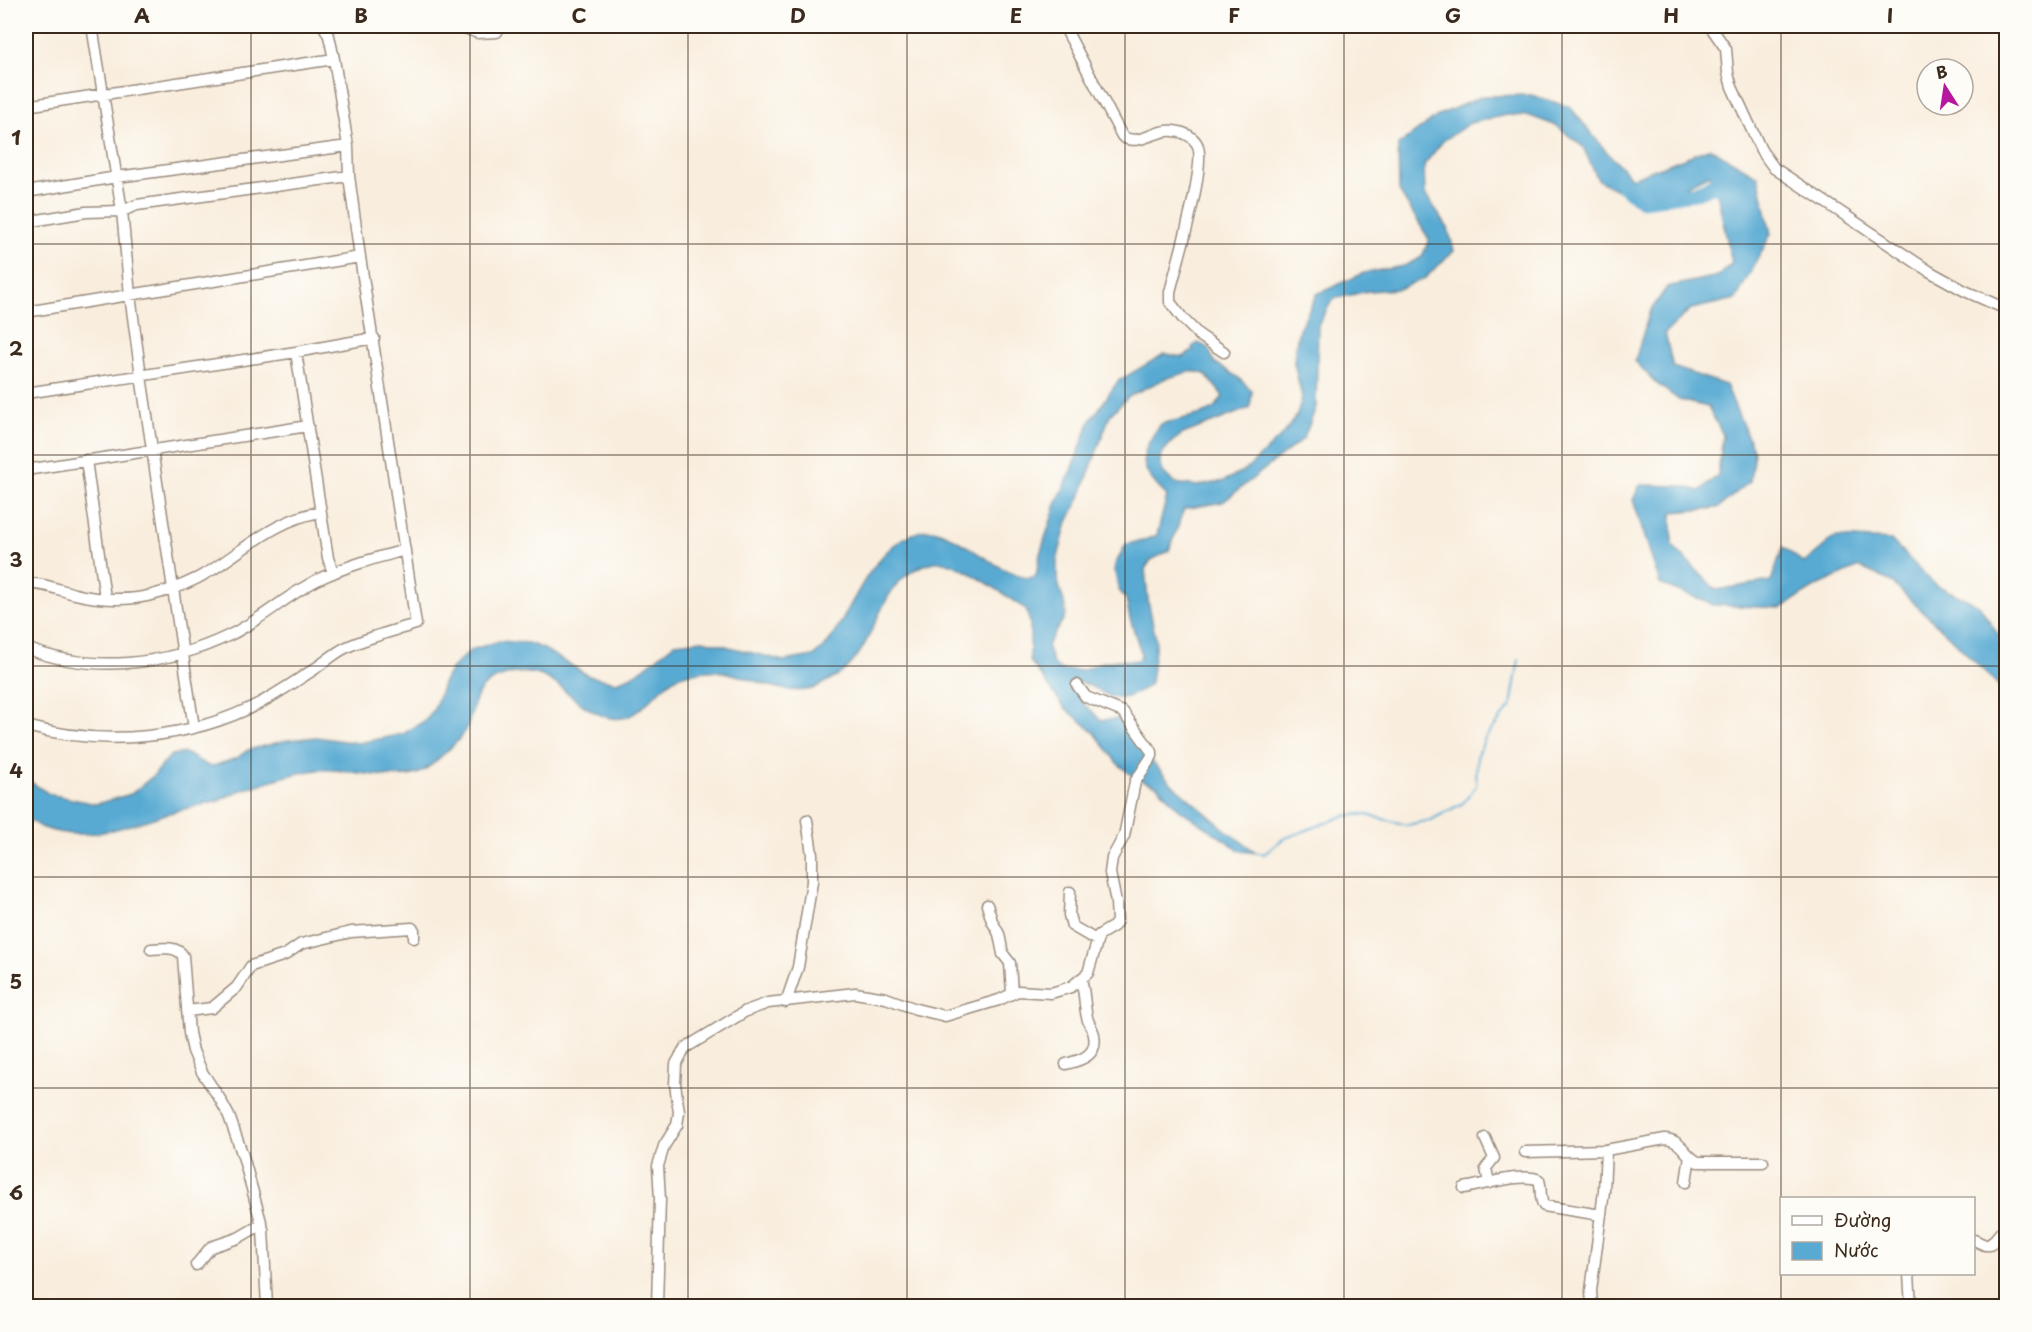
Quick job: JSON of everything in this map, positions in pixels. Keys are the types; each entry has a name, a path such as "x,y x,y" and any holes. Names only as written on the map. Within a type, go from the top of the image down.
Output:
{"street":[{"path":"92,26 122,211 141,376 194,728"},
{"path":"26,726 82,738 144,737 194,728 259,703 345,648 416,624 360,257 349,176 348,146 334,59 329,36 324,26"},
{"path":"459,26 478,33 496,32"},
{"path":"1064,26 1122,136 1129,140 1136,140 1166,130 1188,134 1197,143 1200,155 1194,195 1170,292 1170,302 1198,335 1224,352"},
{"path":"1710,26 1726,50 1732,87 1766,159 1774,168 1929,271 1965,291 2007,309"},
{"path":"26,106 334,59"},
{"path":"26,192 117,177 348,146"},
{"path":"26,222 86,213 122,211 137,205 349,176"},
{"path":"26,312 360,257"},
{"path":"26,393 374,338"},
{"path":"296,352 328,558 333,573"},
{"path":"26,470 308,426"},
{"path":"86,460 105,598"},
{"path":"26,584 35,583 78,595 105,598 122,599 152,595 211,570 275,529 304,514 321,512"},
{"path":"26,648 83,663 147,661 183,652 231,635 289,596 333,573 405,550"},
{"path":"26,622 26,639"},
{"path":"657,1306 660,1199 658,1166 664,1146 676,1125 679,1112 675,1084 676,1064 686,1048 739,1014 768,1003 862,994 886,998 945,1016 999,1000 1012,993 1058,992 1088,974 1096,940 1099,935 1114,927 1117,921 1110,865 1124,836 1135,782 1152,756 1149,747 1123,712 1086,698 1077,684"},
{"path":"786,1002 798,967 812,882 812,854 807,820"},
{"path":"1070,892 1069,915 1072,926 1096,940"},
{"path":"987,905 999,934 1002,954 1010,963 1012,993"},
{"path":"187,1011 212,1008 237,987 251,966 285,955 301,944 337,934 380,928 412,928 414,938"},
{"path":"151,949 176,949 183,956 193,1051 202,1072 229,1116 262,1224 267,1306"},
{"path":"1066,1064 1088,1057 1094,1044 1094,1034 1087,1017 1081,980"},
{"path":"1485,1138 1494,1158 1486,1168 1489,1183"},
{"path":"1525,1152 1606,1150 1665,1138 1674,1139 1698,1162 1762,1162"},
{"path":"1592,1306 1591,1291 1606,1150"},
{"path":"1686,1182 1690,1156"},
{"path":"1464,1188 1518,1178 1537,1178 1540,1184 1541,1202 1544,1206 1600,1215"},
{"path":"196,1265 212,1247 238,1238 262,1224"},
{"path":"1975,1240 1990,1245 2007,1226"},
{"path":"1909,1275 1911,1306"}],"water":[{"path":"1531,95 1570,107 1604,149 1632,178 1710,148 1758,176 1771,234 1736,299 1691,309 1665,333 1673,367 1726,385 1754,452 1750,481 1718,508 1672,512 1672,545 1716,590 1771,581 1783,547 1804,563 1835,537 1891,540 1934,584 1979,605 2006,646 2006,693 1890,581 1859,567 1815,587 1781,608 1714,605 1660,584 1633,500 1640,485 1682,486 1700,491 1718,475 1723,435 1708,407 1679,400 1657,384 1635,361 1649,313 1667,287 1718,276 1732,263 1717,193 1709,174 1669,195 1632,198 1598,180 1583,147 1557,126 1530,116 1507,115 1470,123 1443,141 1424,165 1425,194 1448,228 1454,251 1425,278 1399,289 1368,291 1333,299 1318,325 1316,407 1304,438 1223,502 1184,509 1169,551 1151,560 1145,569 1156,640 1151,683 1136,693 1125,697 1115,697 1080,682 1068,682 1083,703 1101,720 1120,719 1134,731 1150,759 1172,784 1227,831 1257,853 1241,851 1179,809 1157,786 1134,777 1117,763 1095,733 1064,707 1030,661 1030,623 1026,609 975,576 954,565 941,562 922,566 905,576 883,606 858,655 845,670 812,689 787,690 727,673 711,671 686,674 675,678 639,710 619,719 592,711 548,679 536,674 521,673 503,676 484,686 476,699 463,735 433,764 413,775 388,776 330,770 308,771 239,791 217,801 120,828 89,834 57,832 41,827 26,818 26,779 49,794 96,804 131,794 153,776 171,755 185,753 210,767 237,758 248,750 288,740 316,737 358,743 403,734 426,720 434,709 444,681 461,659 471,650 499,641 528,643 542,648 589,676 616,682 643,669 675,643 703,640 784,661 813,656 824,648 832,637 875,565 902,539 922,531 932,530 943,533 1015,574 1027,578 1036,576 1040,554 1056,504 1072,470 1089,423 1118,381 1164,354 1183,357 1193,351 1192,347 1198,343 1208,347 1214,362 1239,378 1252,391 1250,408 1183,434 1162,453 1160,461 1163,472 1174,483 1196,486 1224,481 1247,469 1284,433 1297,415 1302,397 1294,363 1299,329 1317,294 1364,273 1404,266 1422,257 1429,239 1399,191 1398,145 1439,115 1483,96","holes":["1192,371 1205,374 1223,396 1214,409 1161,424 1153,435 1145,453 1144,462 1150,477 1167,496 1157,535 1126,544 1115,565 1119,590 1126,599 1141,652 1140,659 1099,663 1084,670 1062,670 1053,664 1047,645 1066,615 1057,579 1057,561 1066,526 1079,500 1110,415 1129,396 1164,379"]}],"waterway":[{"path":"1623,186 1642,200 1694,193 1713,185 1731,192"},
{"path":"1255,852 1264,854 1283,839 1344,816 1363,814 1407,825 1431,820 1463,803 1476,786 1477,757 1485,738 1511,706 1519,659"}]}
